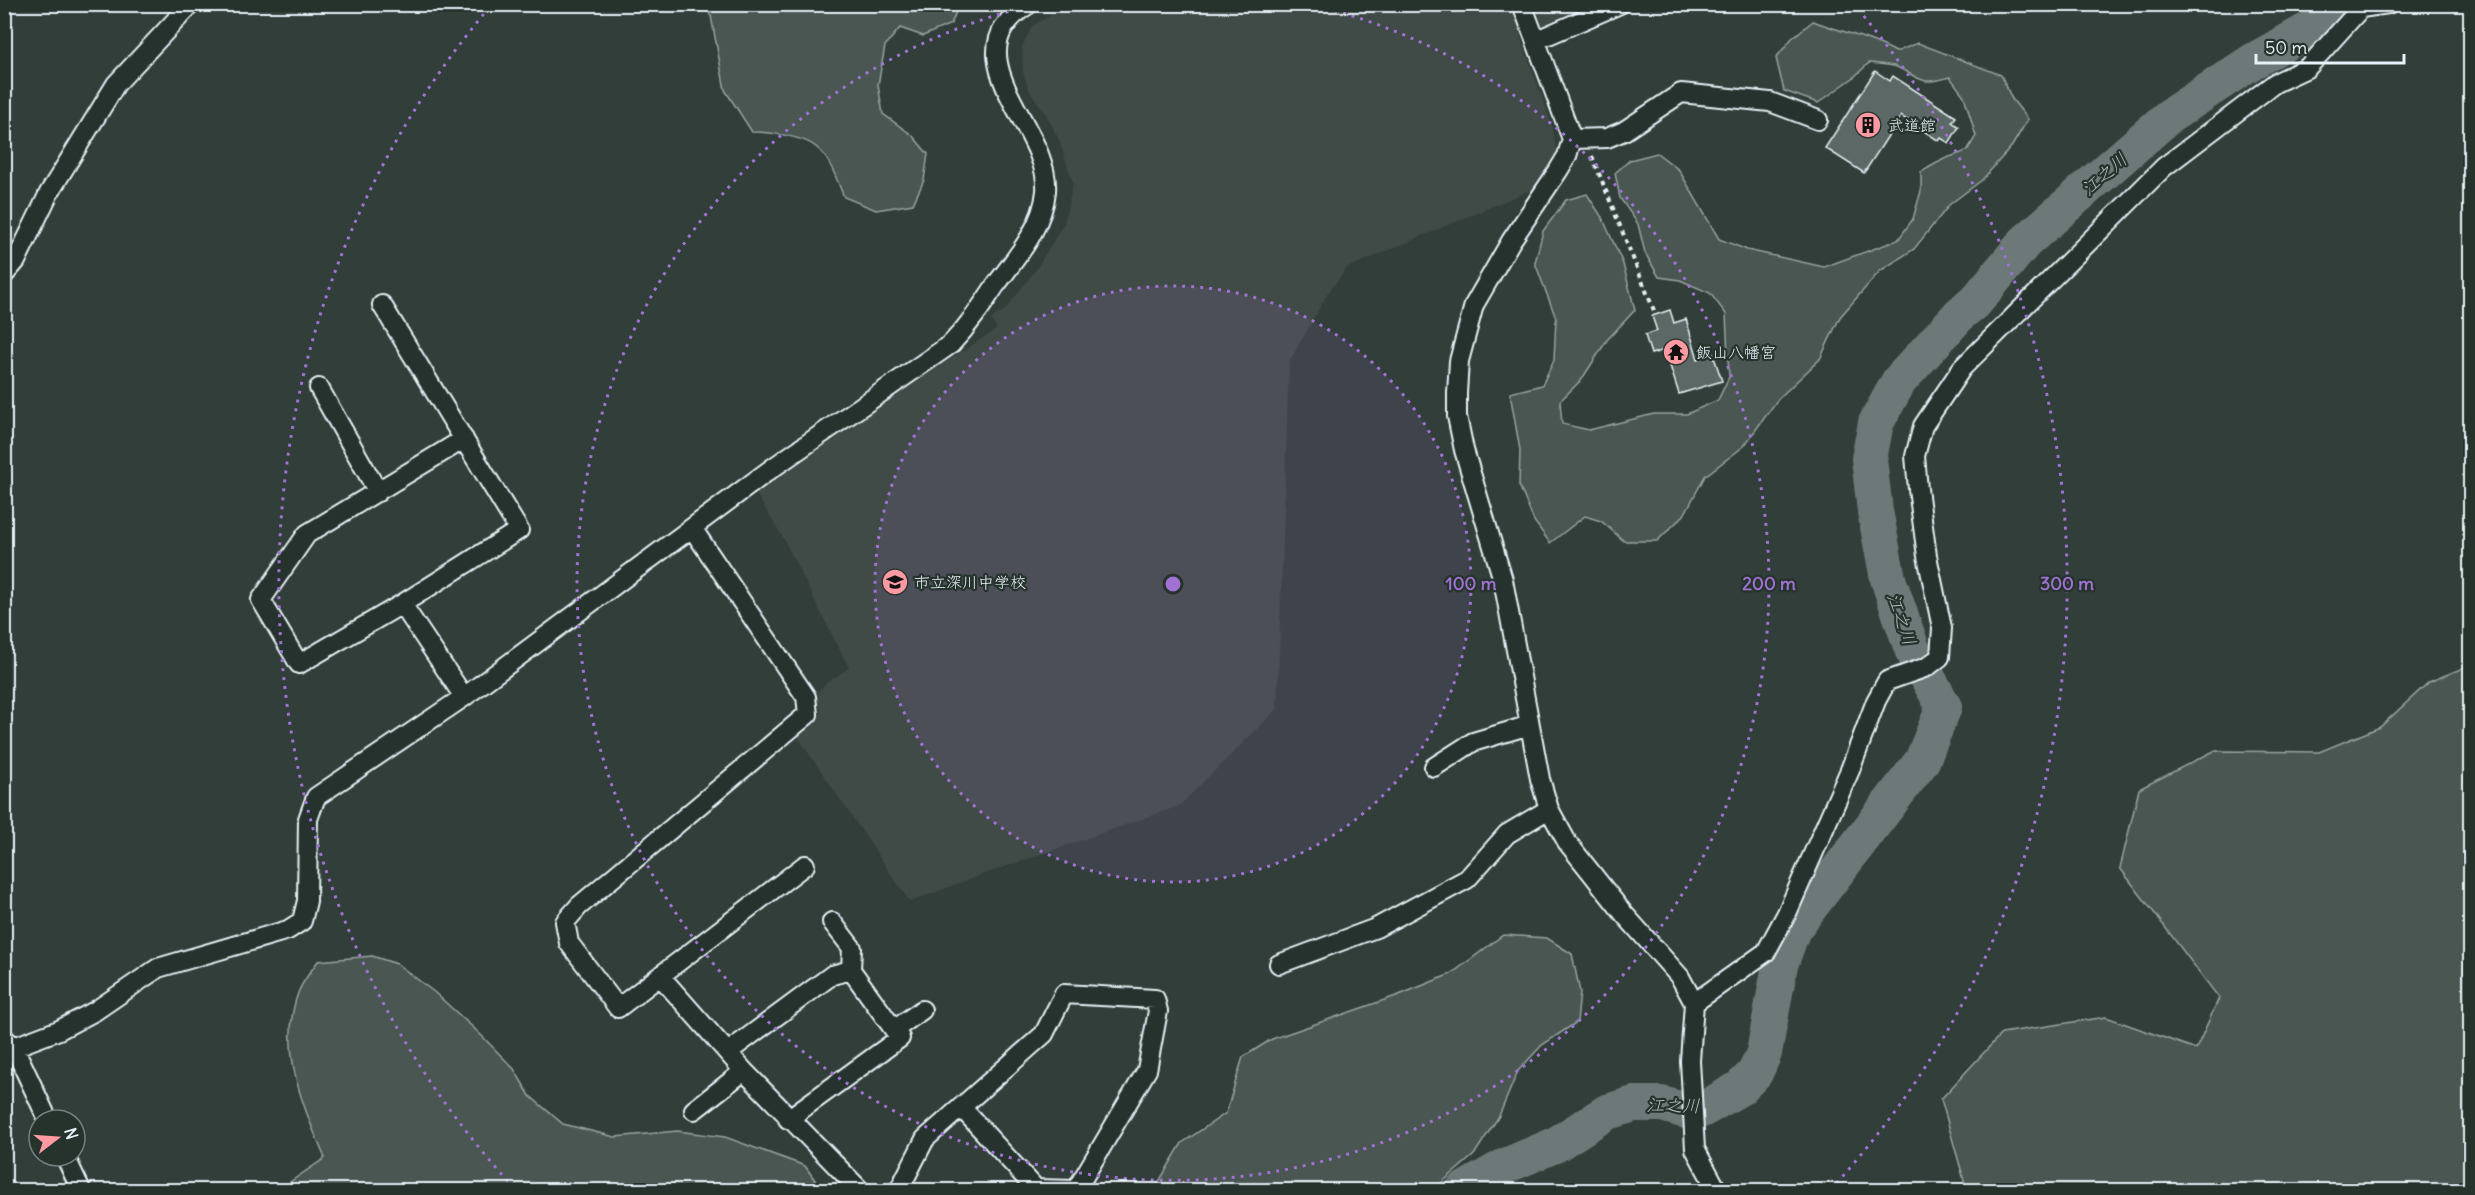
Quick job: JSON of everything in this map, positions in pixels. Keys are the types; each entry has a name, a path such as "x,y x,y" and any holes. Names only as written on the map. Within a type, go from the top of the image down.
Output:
{"street":[{"path":"4,275 16,261 49,193 116,84 190,4"},
{"path":"42,1108 9,1042 59,1030 95,1011 158,968 288,930 302,921 307,901 308,819 316,798 464,697 771,469 951,344 974,319 1033,233 1044,210 1046,189 1044,167 997,69 998,44 1003,26 1029,4"},
{"path":"1522,4 1578,139"},
{"path":"1537,40 1620,4"},
{"path":"1694,1003 1766,952 1787,913 1887,681 1927,667 1940,657 1942,628 1927,556 1915,456 1923,426 1962,368 2164,167 2275,83 2307,68 2361,9 2388,4"},
{"path":"1578,139 1607,138 1624,131 1681,93 1770,102 1818,120"},
{"path":"1578,139 1511,241 1474,305 1459,361 1457,416 1464,450 1503,580 1540,779 1548,809 1568,842 1624,914 1680,977 1694,1003 1690,1061 1695,1149 1717,1191"},
{"path":"381,305 464,440 519,530 402,604 299,664 261,600 307,534 464,440"},
{"path":"319,388 378,492"},
{"path":"692,528 806,697 808,714 579,906 565,922 569,943 618,1008 662,977 805,865"},
{"path":"402,604 464,697"},
{"path":"1434,767 1473,742 1530,725"},
{"path":"1279,964 1376,928 1467,879 1507,834 1548,809"},
{"path":"788,1119 900,1038 851,970 852,948 832,922"},
{"path":"728,1052 832,975 851,970"},
{"path":"662,977 788,1119 860,1191"},
{"path":"899,1191 925,1139 961,1107 1044,1034 1064,994 1155,999 1158,1011 1147,1070 1076,1190 1036,1189 961,1107"},
{"path":"894,1029 922,1010"},
{"path":"694,1110 744,1071"},
{"path":"70,1168 81,1191"}],"path":[{"path":"1578,139 1655,314"}],"shaded area":[{"path":"704,5 959,5 951,24 923,36 900,28 885,46 878,85 883,114 912,135 928,154 924,180 913,204 876,210 844,197 830,164 816,147 795,137 752,132 725,90 711,16"},
{"path":"1068,5 1595,5 1520,36 1552,125 1557,154 1540,186 1347,268 1328,293 1289,362 1277,709 1179,806 910,902 795,733 818,716 821,710 814,696 826,683 849,668 782,536 755,492 883,402 997,329 991,319 1005,310 1037,268 1064,223 1073,183 1059,140 1045,112 1030,92 1023,72 1022,47 1032,26"},
{"path":"1813,21 1865,38 1896,52 1918,43 2001,75 2012,99 2028,119 2012,146 1982,180 1950,204 1914,249 1880,271 1840,317 1820,359 1778,399 1744,446 1705,476 1684,515 1657,541 1624,541 1601,521 1585,516 1550,543 1534,521 1519,485 1520,450 1510,393 1542,385 1554,360 1556,318 1535,263 1543,231 1566,200 1587,194 1603,219 1623,264 1635,310 1607,340 1582,379 1560,401 1562,424 1589,430 1654,414 1687,414 1718,400 1729,377 1726,314 1710,293 1680,280 1659,277 1645,253 1638,224 1620,198 1615,173 1630,160 1657,153 1679,170 1719,239 1747,250 1824,267 1898,240 1913,219 1921,191 1921,172 1944,159 1967,151 1976,136 1964,96 1950,77 1927,81 1894,66 1869,63 1853,78 1818,103 1784,91 1776,58 1792,38"},
{"path":"2470,665 2470,1190 1971,1190 1966,1187 1941,1099 2002,1033 2106,1017 2196,1049 2219,998 2120,868 2139,789 2214,751 2319,752 2380,727 2429,682"},
{"path":"1503,935 1547,938 1572,954 1580,992 1577,1022 1542,1045 1518,1071 1499,1116 1474,1155 1433,1190 1154,1190 1182,1143 1226,1113 1243,1057 1272,1039 1399,995 1451,974"},
{"path":"372,956 397,964 434,992 514,1069 530,1096 563,1124 615,1137 677,1131 725,1137 805,1166 822,1190 295,1190 290,1182 325,1158 302,1098 292,1056 293,1014 298,993 318,961"}],"building":[{"name":"武道館","path":"1875,71 1890,81 1893,76 1956,117 1952,122 1959,127 1949,143 1941,138 1939,141 1901,116 1864,173 1825,148"},
{"name":"飯山八幡宮","path":"1670,310 1674,323 1686,319 1698,359 1713,354 1722,381 1679,394 1665,350 1651,354 1645,335 1657,331 1652,316"}],"waterway":[{"name":"江之川","path":"1463,1190 1503,1167 1555,1145 1607,1112 1634,1104 1662,1104 1686,1111 1702,1110 1740,1088 1755,1073 1764,1053 1780,965 1793,929 1922,761 1944,707 1912,649 1888,579 1875,511 1869,459 1876,423 1899,381 1961,313 1976,301 2025,242 2168,117 2253,61 2355,4"}],"place":[{"name":"武道館","path":"1868,125"},
{"name":"飯山八幡宮","path":"1676,352"},
{"name":"市立深川中学校","path":"895,582"}]}
